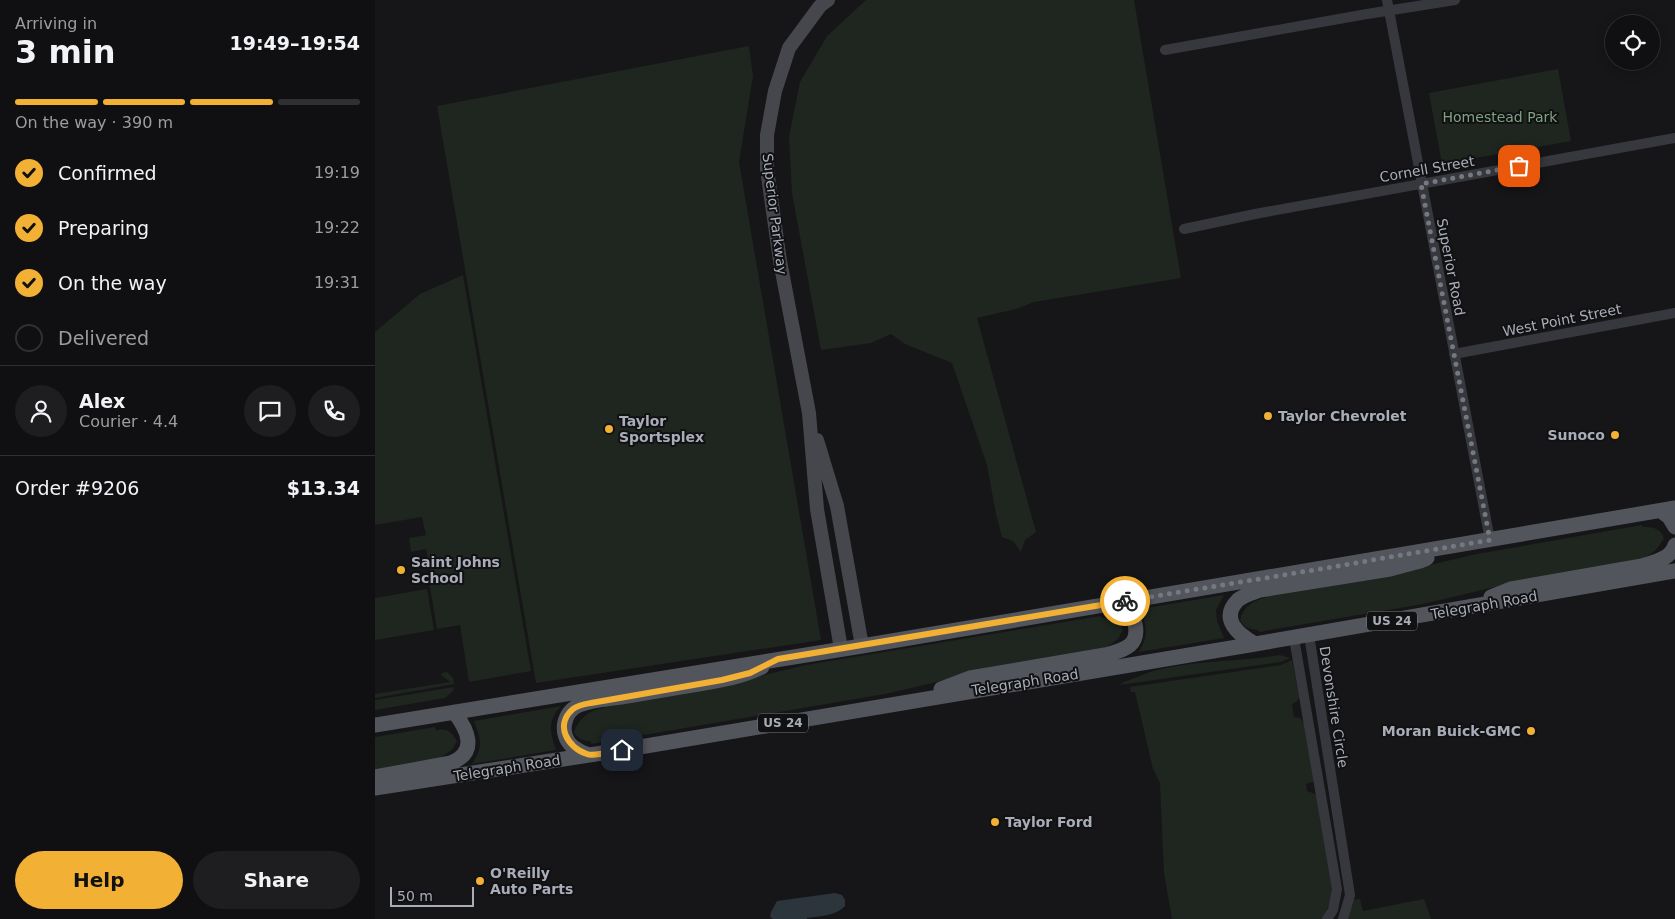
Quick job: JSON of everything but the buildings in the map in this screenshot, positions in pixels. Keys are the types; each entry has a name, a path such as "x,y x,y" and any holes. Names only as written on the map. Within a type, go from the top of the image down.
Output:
{"main road":[{"name":"Superior Parkway","path":"829,0 820,6 789,48 775,91 767,135 767,169 776,236 809,413 817,509 841,649"},
{"name":"Superior Parkway","path":"809,413 837,506 862,646"},
{"path":"375,725 862,646 1668,509 1669,517 1675,527"},
{"path":"1461,608 1511,589 1642,566 1662,560 1673,551 1675,546"},
{"path":"1255,644 1237,633 1232,625 1231,615 1233,607 1238,600 1246,595 1260,590 1398,567 1420,561 1446,547"},
{"name":"Telegraph Road","path":"375,788 589,755 1255,644 1675,570"},
{"path":"915,700 970,678 1105,656 1120,651 1130,646 1136,626 1133,617 1111,603"},
{"path":"589,755 572,746 566,739 564,732 567,715 580,705 722,680 750,673 778,659"},
{"path":"375,777 451,764 459,760 465,755 468,745 467,734 464,725 454,712"}],"street":[{"name":"Superior Road","path":"1387,0 1490,540"},
{"path":"1165,50 1357,15 1455,0"},
{"name":"Cornell Street","path":"1184,229 1255,214 1675,138"},
{"name":"West Point Street","path":"1454,354 1675,313"},
{"name":"Devonshire Circle","path":"1301,636 1332,782 1350,895 1343,919"},
{"name":"Devonshire Circle","path":"1301,636 1319,784 1337,889 1333,910 1327,919"},
{"name":"Devonshire Circle","path":"1319,784 1332,782"}],"green space":[{"path":"866,0 1134,0 1181,278 1034,302 1016,309 977,318 1036,532 1025,540 1021,552 1013,541 1002,537 987,465 952,363 905,344 891,334 871,343 821,350 792,193 789,137 800,82 827,36"},
{"path":"749,46 753,76 739,162 821,640 536,683 437,106"},
{"name":"Homestead Park","path":"1558,69 1571,141 1442,164 1429,93"},
{"path":"463,275 531,671 469,682 460,625 437,629 429,581 432,580 426,549 411,552 409,538 426,535 422,517 375,525 375,332 420,294"},
{"path":"1642,525 1643,527 1658,530 1664,538 1653,553 1636,560 1512,583 1423,604 1259,632 1258,630 1250,629 1240,620 1247,607 1267,597 1267,595 1386,575 1477,554"},
{"path":"427,589 434,630 375,640 375,598"},
{"path":"1224,595 1216,610 1217,621 1224,638 1139,652 1146,635 1140,609"},
{"path":"1101,616 1101,618 1112,619 1117,622 1123,630 1118,639 1107,647 885,694 591,744 591,741 581,739 574,732 585,716 604,708 604,705 723,685 806,665"},
{"path":"1280,655 1290,658 1281,662 1119,685 1157,670 1172,667"},
{"path":"1292,660 1299,697 1292,704 1294,717 1300,718 1305,725 1314,779 1313,782 1306,784 1307,791 1315,794 1318,798 1333,887 1330,903 1322,919 1172,919 1164,873 1160,783 1153,769 1135,692 1131,692 1130,687 1281,665"},
{"path":"447,672 453,678 454,684 375,698 375,694 450,682 441,675"},
{"path":"454,687 453,691 445,698 375,710 375,700"},
{"path":"561,706 553,717 551,727 556,750 472,764 480,747 474,721"},
{"path":"435,727 436,730 443,729 448,731 455,738 457,741 452,750 440,758 375,774 375,737"},
{"path":"1360,899 1363,911 1424,899 1431,919 1346,919 1352,900"}],"shaded area":[{"path":"835,893 842,895 845,900 845,906 832,914 807,919 773,919 770,917 777,901"}],"way so far":[{"path":"1125,601 1490,540 1421,184 1519,166"}],"place":[{"name":"Taylor Chevrolet","path":"1268,416"},
{"name":"Taylor Sportsplex","path":"609,429"},
{"name":"Sunoco","path":"1615,435"},
{"name":"Saint Johns School","path":"401,570"},
{"name":"Moran Buick-GMC","path":"1531,731"},
{"name":"Taylor Ford","path":"995,822"},
{"name":"O'Reilly Auto Parts","path":"480,881"}],"route":[{"path":"622,750 589,755 579,751 566,739 564,724 567,715 580,705 722,680 750,673 778,659 1125,601"}]}
